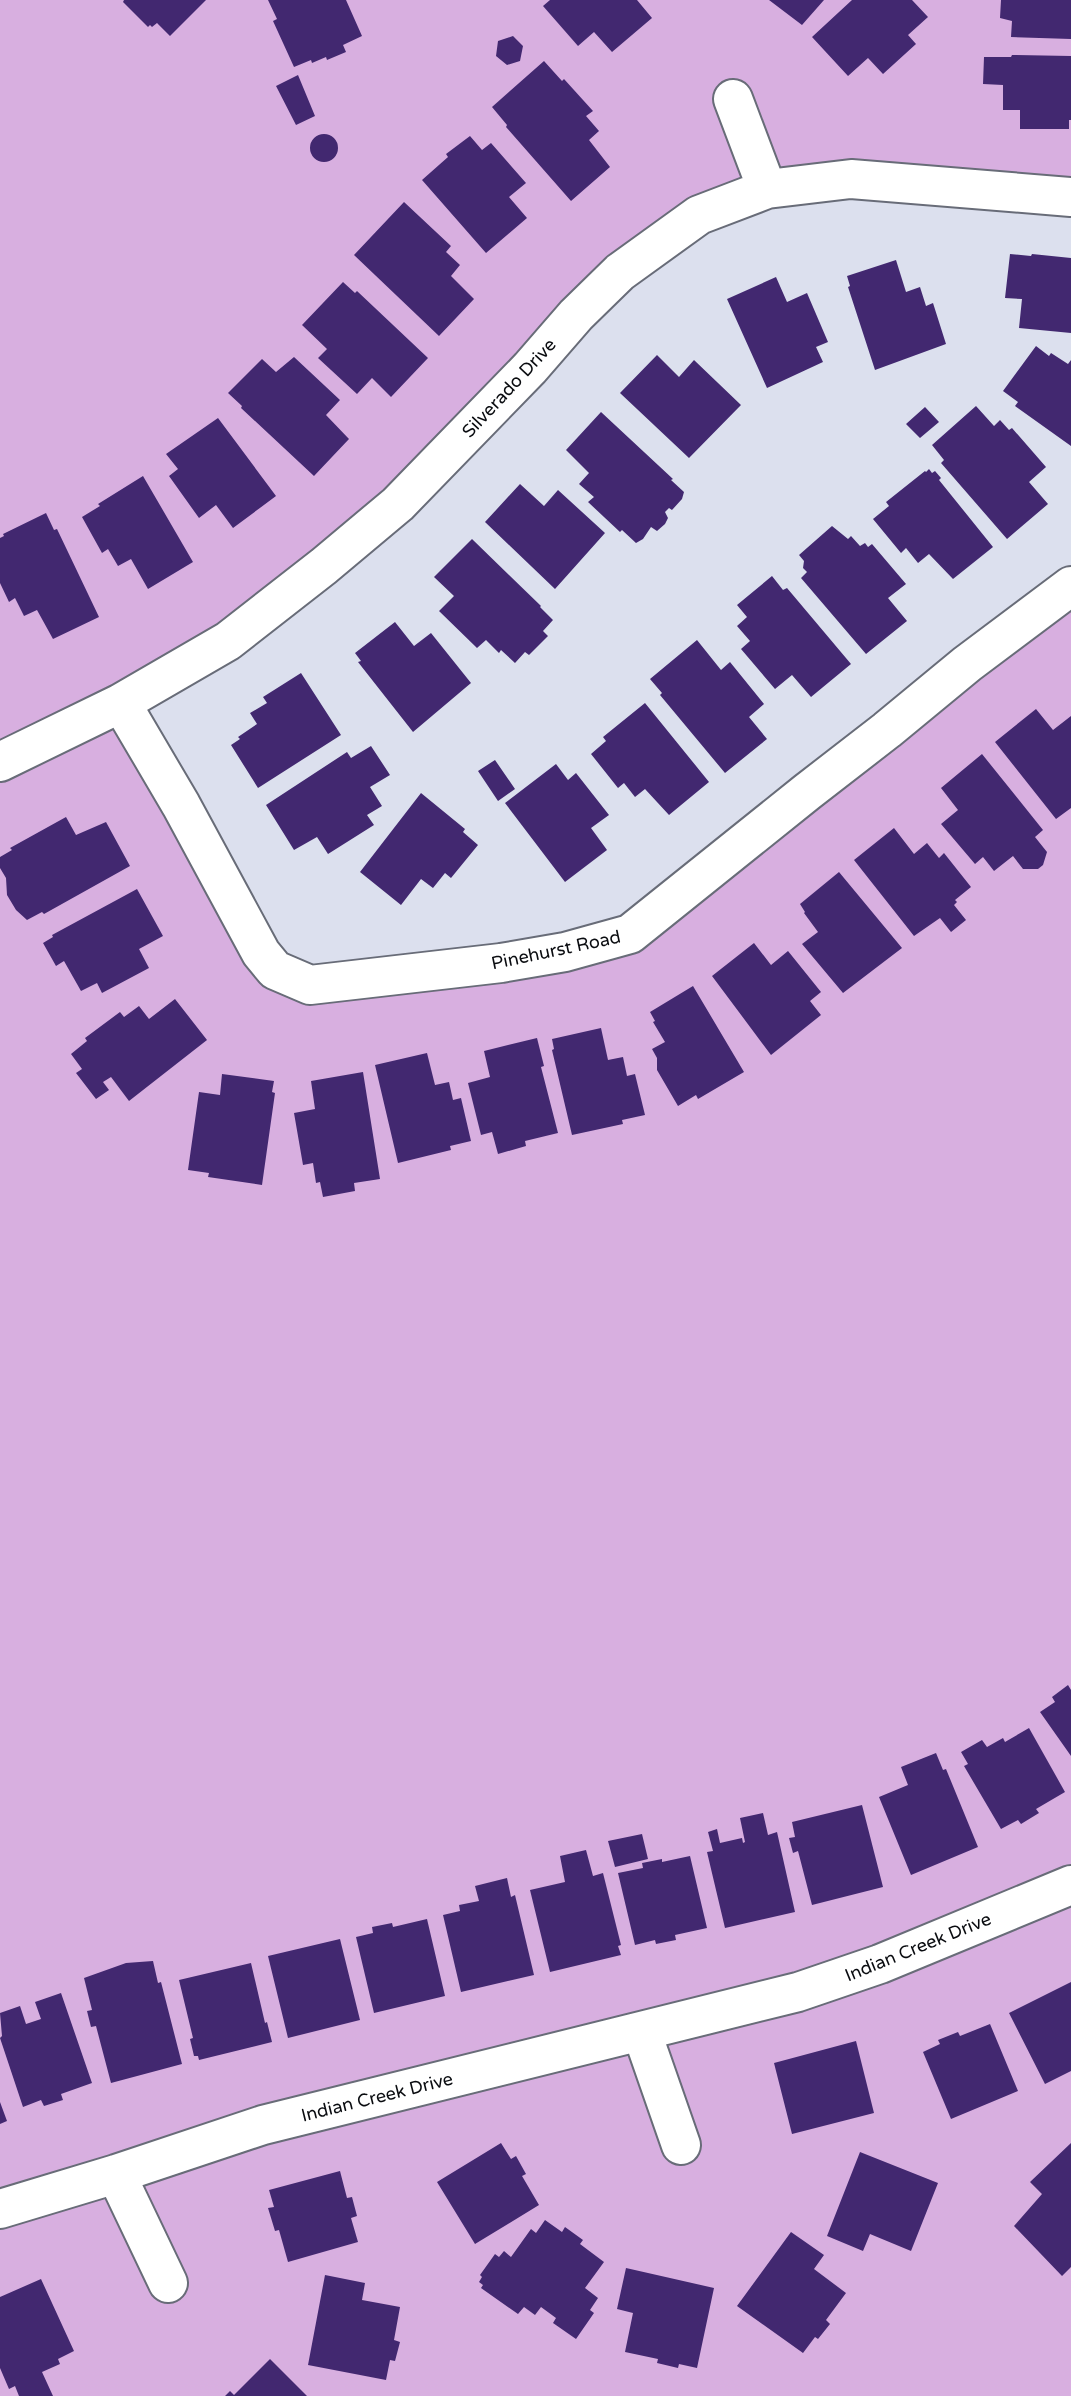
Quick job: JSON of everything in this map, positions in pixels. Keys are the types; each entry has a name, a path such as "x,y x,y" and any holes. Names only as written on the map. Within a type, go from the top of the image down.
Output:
{"street":[{"path":"733,99 767,189"},
{"name":"Silverado Drive","path":"0,762 121,703 228,641 324,566 398,504 620,272 699,215 767,189 850,179 1071,197"},
{"name":"Pinehurst Road","path":"121,703 181,805 261,953 275,970 310,985 401,976 565,952 630,934 967,664 1071,586"},
{"name":"Indian Creek Drive","path":"0,2208 116,2175 263,2125 642,2033 810,1989 880,1964 1071,1885"},
{"path":"642,2033 681,2146"},
{"path":"116,2175 168,2283"}],"shaded area":[{"path":"0,0 1071,0 1071,201 861,179 693,219 386,516 137,694 289,977 567,960 1071,582 1071,2396 0,2396"}],"building":[{"path":"124,0 206,0 170,36 157,23 148,27"},
{"path":"268,0 346,0 362,36 343,45 346,52 327,60 326,57 312,63 311,60 294,67 273,21 277,19"},
{"path":"550,0 637,0 652,18 612,52 594,32 578,46 543,6"},
{"path":"769,0 824,0 802,25"},
{"path":"852,0 912,0 928,17 908,35 916,44 883,74 868,58 848,76 812,37"},
{"path":"1001,0 1071,0 1071,39 1011,37 1012,21 1000,18"},
{"path":"513,36 523,46 520,61 507,65 496,56 498,41"},
{"path":"1071,56 1069,129 1020,129 1020,110 1003,110 1003,85 983,84 984,57"},
{"path":"544,61 593,111 586,116 599,131 589,140 610,167 571,201 506,127 492,107"},
{"path":"298,75 315,116 296,125 276,86"},
{"path":"324,134 334,138 338,148 334,158 324,162 314,158 310,148 314,138"},
{"path":"470,136 482,150 491,143 526,183 509,197 527,218 486,253 422,180 448,157 446,154"},
{"path":"404,202 451,246 446,252 460,265 451,276 474,299 439,336 354,255"},
{"path":"1010,254 1071,258 1071,333 1019,328 1022,299 1005,298"},
{"path":"896,260 906,292 920,287 926,306 933,303 946,344 875,370 848,287 847,276"},
{"path":"776,277 787,302 807,293 828,342 816,347 823,362 767,388 727,299"},
{"path":"343,282 355,293 357,291 428,358 391,397 372,378 357,394 318,358 327,349 302,325"},
{"path":"1036,346 1049,356 1051,353 1068,364 1071,360 1071,446 1015,406 1018,402 1003,391"},
{"path":"657,355 679,377 694,360 741,405 689,458 620,393"},
{"path":"294,357 340,400 326,415 349,439 314,476 228,393 262,359 276,372"},
{"path":"976,406 994,426 1000,420 1009,430 1012,428 1046,467 1029,482 1048,504 1007,539 941,463 944,460 932,445"},
{"path":"925,407 939,422 920,438 906,424"},
{"path":"601,412 684,492 682,499 672,510 669,508 665,512 668,518 665,524 657,531 651,527 643,539 636,543 588,502 594,497 579,484 589,473 566,450"},
{"path":"218,418 276,496 233,528 216,505 199,518 169,476 178,469 166,454"},
{"path":"929,469 941,478 939,480 993,547 953,579 929,554 918,563 906,548 901,553 873,519 889,506 886,502"},
{"path":"143,476 193,562 148,589 131,559 118,566 108,549 102,553 82,517"},
{"path":"520,484 544,506 558,490 605,533 555,589 485,522"},
{"path":"46,513 54,530 57,529 99,617 53,639 37,610 24,616 15,598 9,602 0,583 0,538"},
{"path":"832,526 848,539 851,536 860,546 865,543 868,547 872,544 906,584 888,598 907,621 866,654 801,578 807,572 799,555"},
{"path":"472,539 553,620 543,631 548,636 529,655 525,652 515,663 501,650 499,653 486,640 477,648 439,611 454,596 434,577"},
{"path":"772,576 783,590 787,588 851,664 811,697 792,675 775,689 741,649 750,641 737,626 747,617 737,605"},
{"path":"395,622 414,646 431,633 471,683 413,732 358,662 361,661 355,653"},
{"path":"697,640 721,670 730,662 764,704 749,717 767,739 725,773 660,695 662,693 650,679"},
{"path":"301,673 341,735 258,788 231,745 257,724 250,713 267,703 263,697"},
{"path":"645,703 709,782 669,815 645,789 635,797 624,783 618,788 591,754 606,741 603,737"},
{"path":"1036,709 1053,730 1071,716 1071,808 1056,819 995,742"},
{"path":"371,746 390,775 370,787 382,806 367,815 374,825 328,854 317,837 294,850 266,805 347,752 351,758"},
{"path":"982,754 1043,830 1035,837 1047,852 1043,865 1038,869 1023,869 1013,856 994,871 983,857 975,864 941,824 958,810 941,788"},
{"path":"495,760 515,789 498,801 478,771"},
{"path":"556,764 568,780 576,773 609,815 591,828 607,850 565,882 505,803"},
{"path":"421,793 465,829 463,832 478,845 451,878 445,873 433,888 421,879 401,905 360,872"},
{"path":"66,817 76,835 106,822 130,866 44,914 42,912 27,920 16,910 7,895 0,857 12,850 10,848"},
{"path":"894,828 914,854 927,843 939,858 944,853 971,887 955,900 957,902 954,905 966,920 951,932 940,918 914,936 854,860"},
{"path":"839,872 902,948 843,993 802,944 818,932 800,904"},
{"path":"137,889 163,936 139,949 149,968 102,993 97,983 81,991 64,961 56,966 43,943 53,937 52,935"},
{"path":"754,943 771,965 788,951 821,992 810,1001 821,1015 771,1055 712,976"},
{"path":"693,986 744,1072 698,1099 696,1095 678,1106 657,1070 657,1058 652,1049 665,1042 650,1012"},
{"path":"175,999 207,1040 129,1101 111,1077 103,1082 109,1090 96,1099 76,1073 82,1069 71,1054 87,1041 85,1038 120,1012 124,1017 139,1006 149,1019"},
{"path":"601,1028 608,1060 623,1057 627,1076 635,1074 645,1115 622,1120 623,1124 572,1135 552,1050 552,1039"},
{"path":"537,1038 544,1066 541,1067 558,1133 525,1141 526,1146 498,1154 492,1132 481,1135 468,1083 490,1077 484,1051"},
{"path":"427,1053 435,1085 449,1082 453,1100 461,1098 471,1141 450,1146 451,1150 398,1163 375,1065"},
{"path":"363,1072 380,1179 354,1183 355,1191 323,1197 320,1182 316,1183 313,1163 303,1165 294,1113 315,1109 311,1081"},
{"path":"222,1074 274,1081 272,1092 275,1093 262,1185 208,1177 209,1173 188,1170 199,1092 220,1095"},
{"path":"1068,1685 1071,1690 1071,1756 1040,1712 1055,1702 1052,1697"},
{"path":"1029,1728 1065,1792 1036,1809 1039,1813 1021,1824 1018,1820 1001,1829 964,1766 968,1764 961,1752 982,1740 987,1747 1003,1738 1005,1742"},
{"path":"936,1753 943,1770 946,1769 978,1847 911,1875 879,1797 908,1785 901,1767"},
{"path":"862,1805 883,1887 812,1905 798,1851 793,1853 789,1838 795,1837 792,1822"},
{"path":"763,1813 768,1835 777,1832 795,1912 725,1928 707,1852 713,1851 708,1832 717,1829 720,1843 742,1838 743,1843 745,1842 740,1818"},
{"path":"642,1834 648,1859 615,1867 608,1841"},
{"path":"586,1850 593,1876 603,1873 621,1945 618,1946 621,1955 550,1972 530,1890 565,1882 560,1856"},
{"path":"690,1856 707,1928 675,1935 676,1940 656,1944 655,1940 635,1945 618,1873 643,1868 642,1863"},
{"path":"507,1878 511,1897 515,1895 534,1975 461,1992 443,1915 460,1911 459,1905 479,1901 475,1886"},
{"path":"427,1919 445,1996 374,2013 356,1937 373,1933 372,1927 392,1923 393,1927"},
{"path":"340,1939 360,2020 288,2038 268,1956"},
{"path":"153,1961 182,2064 111,2083 96,2026 91,2027 87,2011 92,2010 84,1978 126,1963"},
{"path":"251,1963 272,2042 199,2060 198,2056 194,2056 190,2039 193,2038 179,1980"},
{"path":"1071,1982 1071,2071 1045,2084 1009,2013"},
{"path":"61,1993 92,2083 61,2094 63,2100 44,2106 41,2100 23,2107 0,2038 0,2013 20,2006 26,2024 41,2019 35,2002"},
{"path":"990,2024 1018,2091 951,2119 923,2052 940,2044 938,2040 958,2032 960,2036"},
{"path":"856,2041 874,2113 792,2134 774,2063"},
{"path":"0,2102 7,2121 0,2124"},
{"path":"501,2143 511,2159 516,2156 526,2174 522,2176 539,2205 475,2244 437,2182"},
{"path":"1071,2143 1071,2267 1062,2276 1014,2226 1042,2194 1030,2182"},
{"path":"860,2152 938,2183 911,2251 870,2234 863,2251 827,2236"},
{"path":"340,2171 347,2198 352,2197 357,2216 351,2218 358,2242 288,2262 279,2230 275,2231 268,2208 274,2207 269,2190"},
{"path":"545,2220 562,2232 565,2227 583,2240 580,2244 604,2262 585,2288 598,2298 590,2310 594,2313 576,2339 553,2323 556,2318 541,2307 535,2315 524,2307 518,2314 481,2288 483,2285 479,2282 482,2277 480,2275 495,2254 499,2257 504,2251 511,2257 531,2229 536,2233"},
{"path":"791,2232 824,2255 814,2269 846,2293 826,2320 830,2324 818,2339 815,2337 803,2353 737,2306"},
{"path":"626,2268 714,2288 697,2368 679,2364 678,2368 657,2363 658,2359 625,2352 633,2313 617,2309"},
{"path":"325,2275 365,2283 362,2300 400,2307 394,2340 400,2342 395,2361 390,2360 386,2380 308,2365"},
{"path":"41,2279 74,2351 58,2359 60,2364 42,2372 53,2396 19,2396 15,2386 9,2389 0,2368 0,2297"},
{"path":"270,2359 307,2396 225,2396 230,2391 234,2395"}]}
